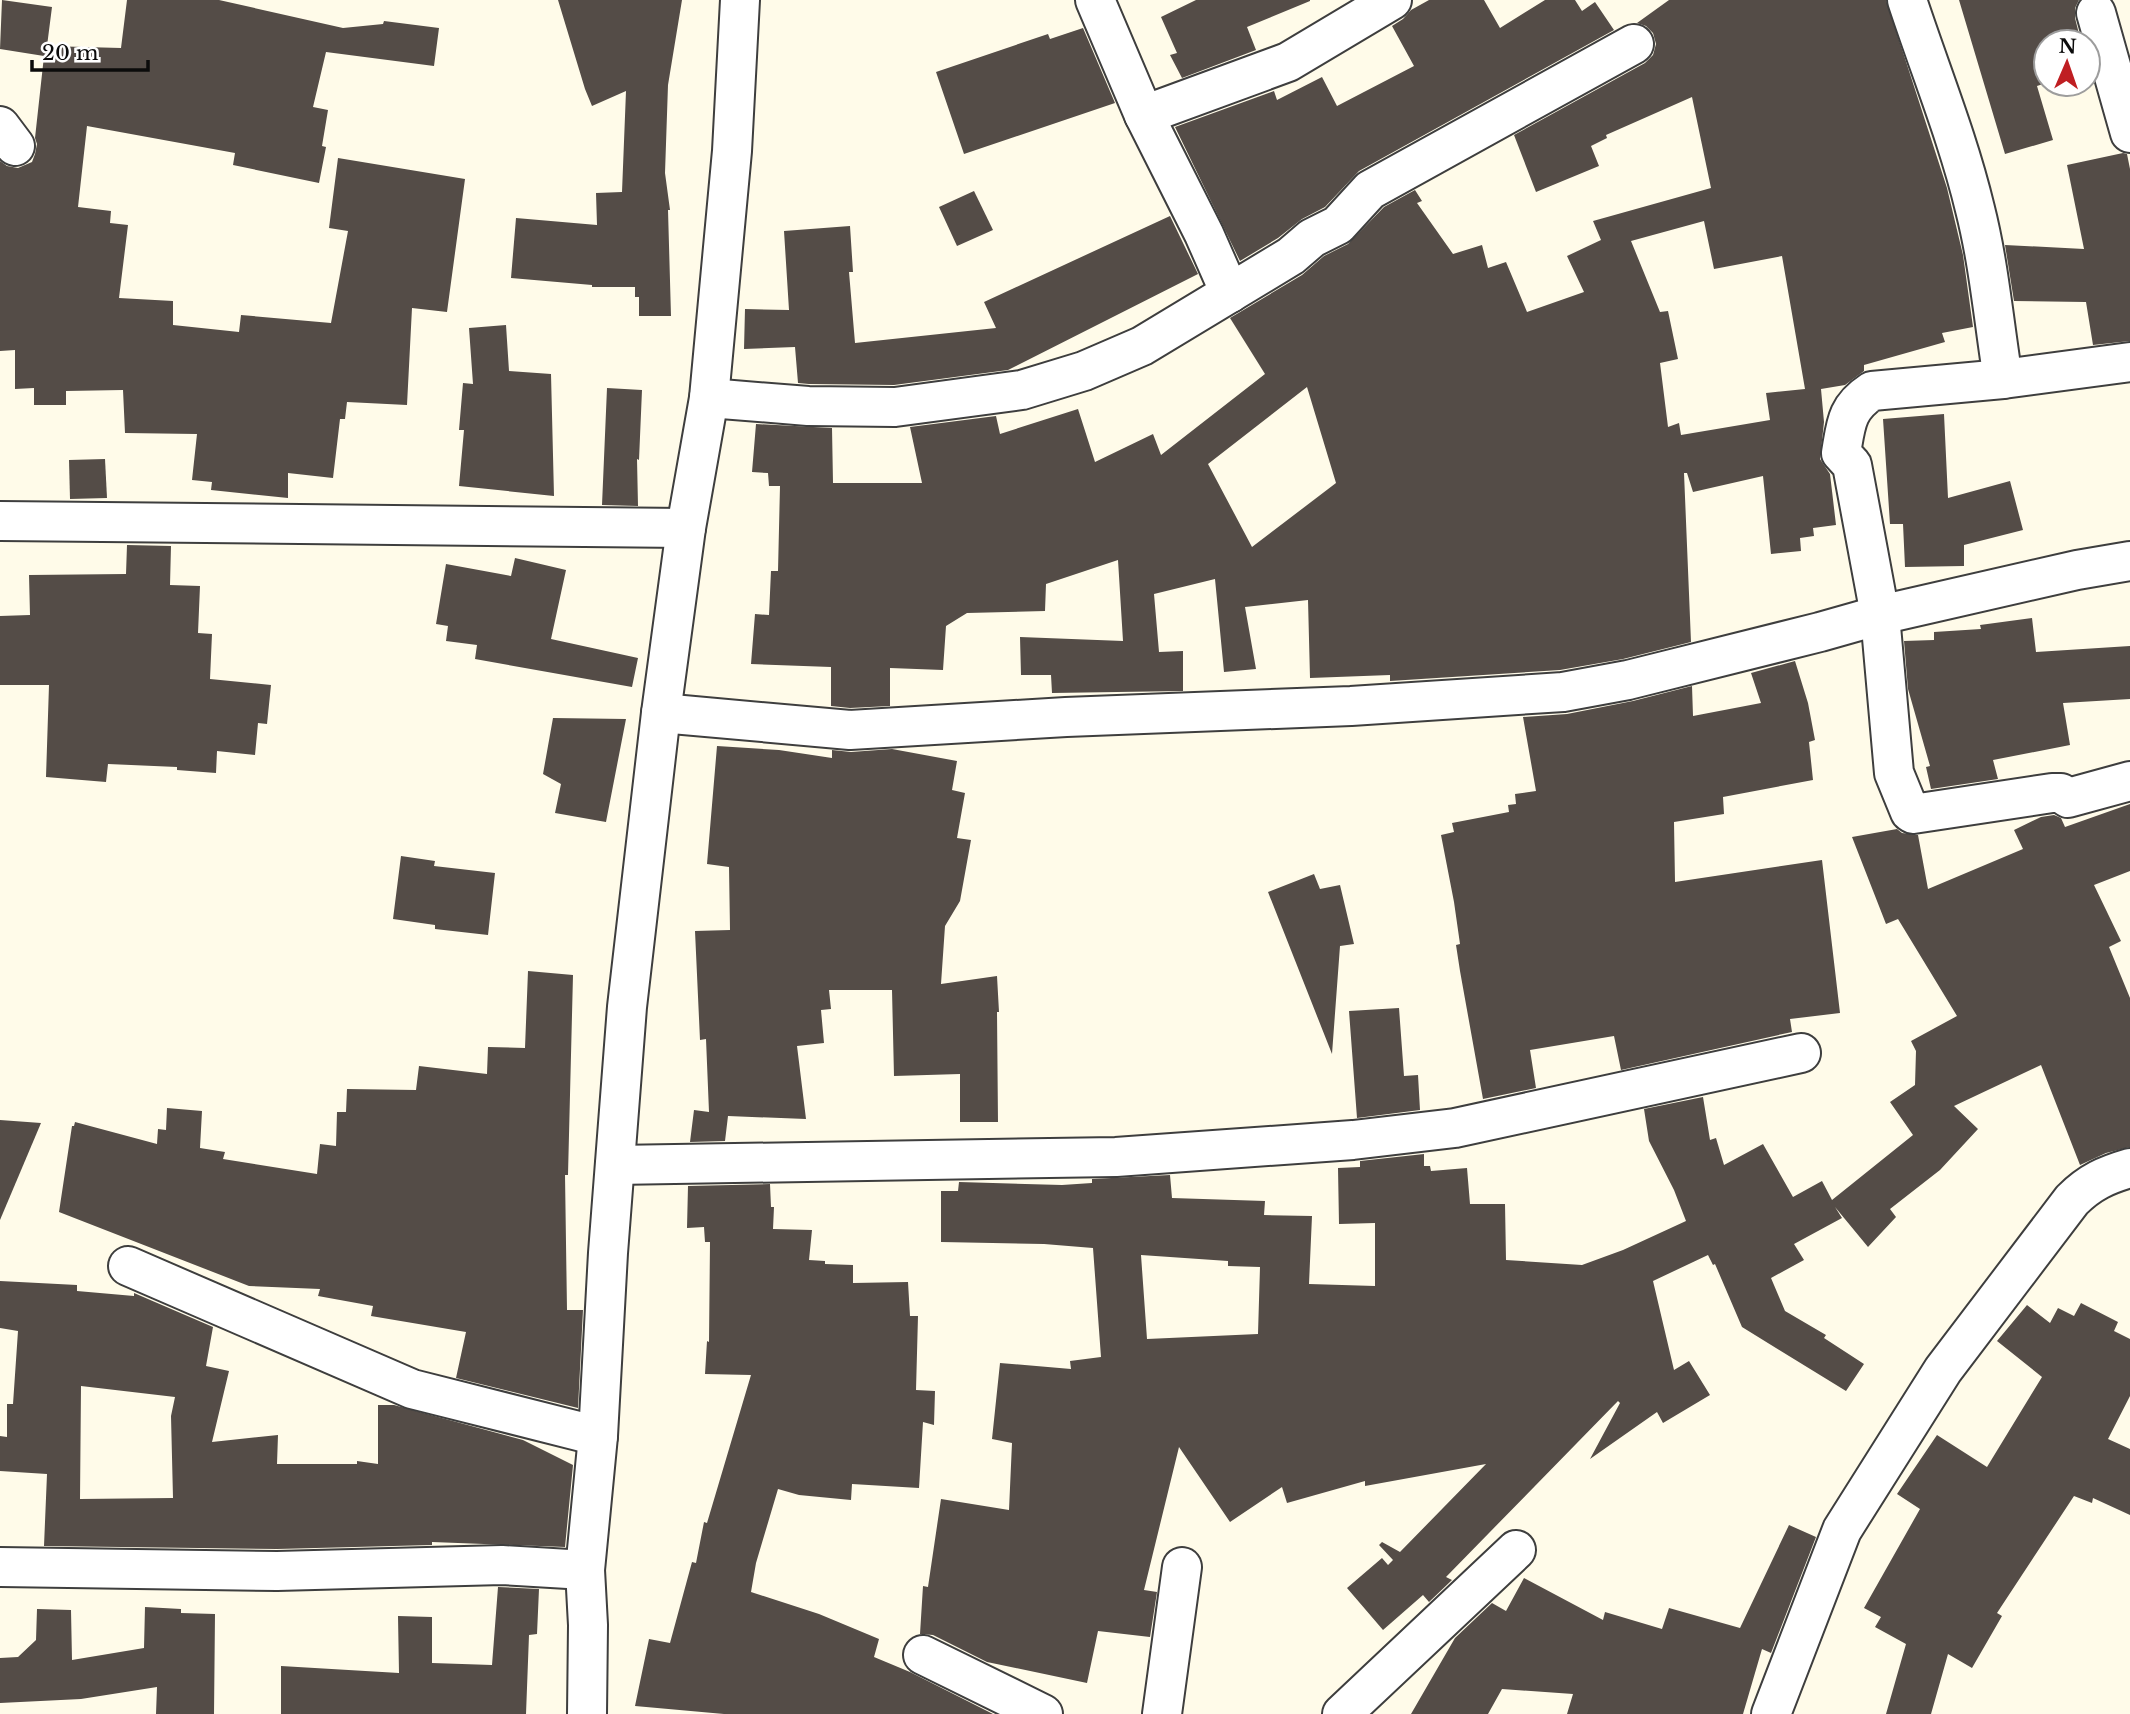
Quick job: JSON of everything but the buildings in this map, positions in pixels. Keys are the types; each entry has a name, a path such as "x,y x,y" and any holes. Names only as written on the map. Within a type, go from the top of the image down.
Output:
{"street":[{"path":"587,1714 589,1625 585,1570 598,1436 627,1007 661,713 686,528 709,398 732,150 740,0"},
{"path":"1095,0 1144,115 1204,234 1230,293"},
{"path":"1144,115 1288,62 1392,0"},
{"path":"1907,0 1948,118 1976,211 2003,379"},
{"path":"2096,13 2130,133"},
{"path":"709,398 808,406 895,407 1022,390 1084,371 1142,346 1291,256 1312,238 1338,225 1370,190 1634,44"},
{"path":"2130,362 2003,379 1872,391 1857,400 1847,419 1841,453 1852,465 1880,615 1894,773 1905,803 1913,814 2052,793 2061,793 2068,798 2130,781"},
{"path":"0,521 686,528"},
{"path":"661,713 850,730 1054,717 1202,713 1463,700 1563,692 1628,680 1880,615 2077,570 2130,561"},
{"path":"615,1165 1116,1157 1353,1140 1455,1128 1801,1054"},
{"path":"1771,1714 1842,1530 1943,1370 2072,1200 2098,1178 2130,1168"},
{"path":"128,1266 412,1389 598,1436"},
{"path":"1342,1714 1516,1550"},
{"path":"0,1567 277,1571 502,1564 585,1570"},
{"path":"1162,1714 1182,1567"},
{"path":"923,1655 1043,1714"}]}
